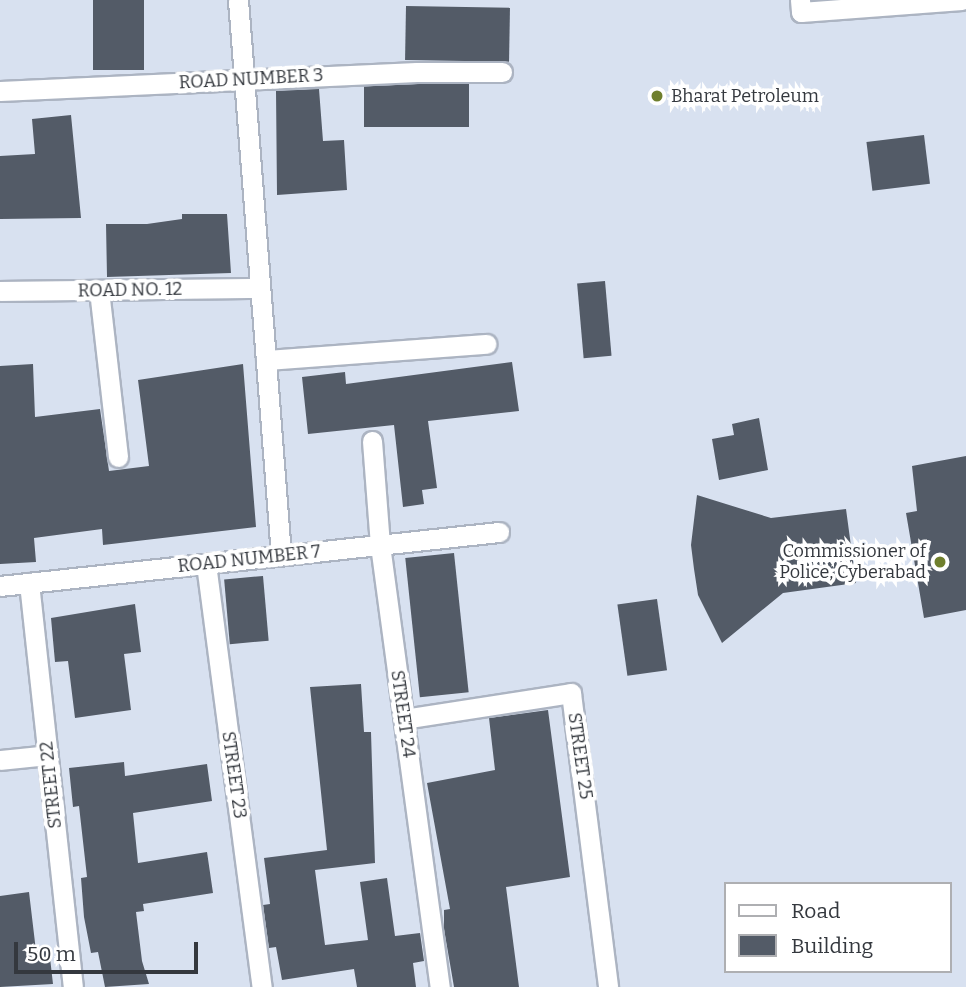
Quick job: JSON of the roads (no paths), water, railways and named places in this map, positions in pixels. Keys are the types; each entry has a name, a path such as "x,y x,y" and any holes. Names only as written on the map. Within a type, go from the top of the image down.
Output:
{"street":[{"path":"238,0 281,555"},
{"path":"800,6 962,0"},
{"name":"ROAD NUMBER 3","path":"0,91 502,72"},
{"name":"ROAD NO. 12","path":"0,291 260,288"},
{"path":"99,290 118,457"},
{"path":"266,360 486,344"},
{"name":"STREET 24","path":"372,441 380,545 440,987"},
{"name":"ROAD NUMBER 7","path":"0,586 499,532"},
{"name":"STREET 23","path":"206,564 262,987"},
{"name":"STREET 22","path":"29,583 73,987"},
{"name":"STREET 25","path":"404,719 571,693 608,987"},
{"path":"0,760 48,755"}],"place":[{"name":"Bharat Petroleum","path":"657,96"},
{"name":"Commissioner of Police, Cyberabad","path":"940,562"}]}
